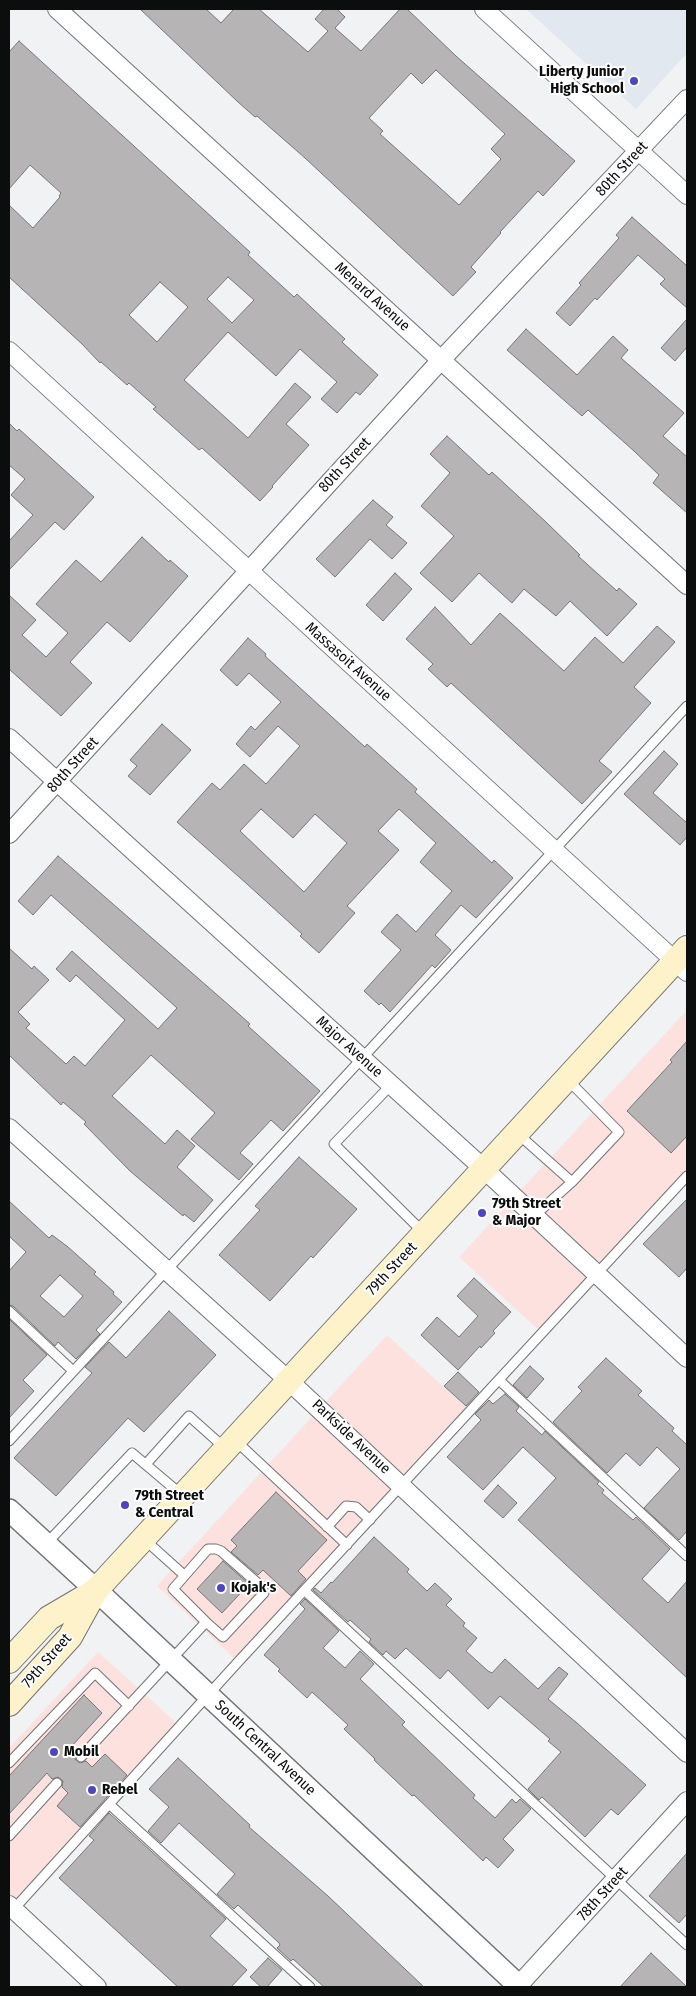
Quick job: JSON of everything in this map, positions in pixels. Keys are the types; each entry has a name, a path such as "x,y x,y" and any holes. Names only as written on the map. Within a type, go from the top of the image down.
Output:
{"main road":[{"name":"79th Street","path":"9,1704 70,1637 96,1590 567,1079 683,961"},
{"name":"79th Street","path":"9,1660 49,1618 96,1590"}],"street":[{"name":"Menard Avenue","path":"57,9 687,585"},
{"path":"484,9 687,195"},
{"name":"80th Street","path":"9,834 441,360 687,100"},
{"name":"Massasoit Avenue","path":"9,351 554,850 683,961"},
{"name":"Major Avenue","path":"9,738 484,1169 687,1358"},
{"name":"Parkside Avenue","path":"9,1128 289,1381 687,1752"},
{"name":"South Central Avenue","path":"9,1510 519,1987"},
{"name":"78th Street","path":"519,1987 687,1801"},
{"path":"10,1910 97,1987"}],"lane":[{"path":"9,1441 687,706"},
{"path":"534,1216 572,1182 619,1132 567,1079"},
{"path":"391,1085 334,1144 425,1234"},
{"path":"517,1133 572,1182"},
{"path":"10,1910 687,1176"},
{"path":"9,1311 73,1371"},
{"path":"499,1380 687,1556"},
{"path":"146,1464 189,1416 231,1444 347,1545"},
{"path":"46,1544 132,1453 183,1496"},
{"path":"327,1527 346,1506 356,1507 370,1520"},
{"path":"144,1539 184,1575"},
{"path":"208,1549 216,1549 221,1551 262,1587 264,1593 223,1637 206,1622 173,1589 208,1549"},
{"path":"304,1591 687,1945"},
{"path":"81,1757 206,1622"},
{"path":"9,1763 95,1673 129,1706"},
{"path":"11,1830 57,1783"},
{"path":"109,1804 310,1987"}],"shaded area":[{"name":"Liberty Junior High School","path":"526,9 687,9 687,53 636,109"},
{"path":"687,1010 687,1176 542,1333 459,1257"},
{"path":"387,1335 470,1411 238,1662 157,1586"},
{"path":"98,1652 180,1726 9,1914 9,1748"}],"building":[{"path":"140,9 206,9 221,23 234,9 259,9 308,52 328,31 315,19 324,9 337,9 345,17 335,28 361,51 400,9 407,9 456,56 575,161 543,196 538,191 500,232 471,267 476,272 453,296 305,158 238,102","holes":["436,70 505,134 491,149 501,159 459,205 380,134 383,131 369,118 411,73 422,84"]},
{"path":"19,41 250,252 248,255 294,297 297,294 345,339 342,342 378,375 360,395 356,392 337,413 321,399 337,382 300,349 276,376 228,332 184,380 248,438 295,383 311,397 286,424 309,445 260,501 202,448 199,450 153,409 156,407 129,383 127,385 100,363 9,277 9,205 33,228 60,197 61,193 30,165 9,189 9,52","holes":["228,277 254,300 232,323 207,299","160,282 188,307 157,342 129,315"]},
{"path":"632,217 687,266 687,308 660,284 665,279 638,255 597,300 595,298 570,326 556,313 581,285 579,283 619,238 616,235"},
{"path":"687,319 687,347 675,361 661,348"},
{"path":"526,329 577,375 613,336 628,350 621,358 684,413 663,436 687,457 687,513 653,483 659,475 634,451 588,410 582,416 507,350"},
{"path":"9,423 17,431 19,429 94,497 64,530 55,522 9,570 9,541 33,515 11,495 25,479 9,465"},
{"path":"447,436 489,475 492,472 580,555 578,556 617,591 619,588 637,604 607,636 570,601 556,616 524,589 512,603 479,573 452,602 420,573 454,536 421,506 450,473 430,454"},
{"path":"373,500 393,517 386,525 407,543 392,559 370,539 335,577 316,559"},
{"path":"142,537 169,562 170,560 188,576 130,642 107,622 70,662 92,683 61,716 9,669 9,595 36,620 22,635 46,657 68,633 36,604 76,560 101,582"},
{"path":"395,573 412,589 383,621 366,605"},
{"path":"435,607 471,645 500,613 564,671 595,637 623,663 657,626 675,642 634,687 651,703 599,761 612,772 582,804 451,683 447,687 428,669 433,664 406,639"},
{"path":"248,638 266,654 265,656 365,747 367,744 417,789 415,792 492,863 494,860 513,878 476,918 461,905 435,935 451,950 435,968 432,965 390,1012 364,991 401,950 381,932 397,914 416,932 452,891 420,862 436,843 399,809 378,831 399,850 347,906 355,913 319,953 300,936 302,934 177,822 212,783 220,790 244,764 266,784 300,746 278,726 250,757 236,744 251,726 255,730 281,702 249,673 237,686 220,670","holes":["261,809 293,838 315,814 347,843 304,892 240,831"]},
{"path":"162,724 191,750 150,795 128,776 137,766 130,760"},
{"path":"664,751 678,764 653,793 687,823 687,837 680,845 624,794"},
{"path":"58,856 250,1024 248,1026 320,1091 283,1131 271,1120 240,1153 253,1164 239,1180 191,1139 215,1113 151,1055 112,1096 165,1144 177,1130 195,1146 177,1167 213,1200 194,1222 184,1214 183,1216 130,1171 84,1124 86,1122 63,1102 61,1105 9,1055 9,948 32,969 34,966 49,980 18,1012 30,1024 26,1028 66,1064 74,1056 85,1066 125,1020 76,975 70,982 56,969 72,951 158,1029 177,1008 51,895 33,915 18,901"},
{"path":"687,1041 687,1136 671,1153 627,1111 672,1062 670,1060"},
{"path":"299,1157 357,1209 313,1258 311,1256 270,1301 219,1255 260,1210 255,1206"},
{"path":"687,1199 687,1268 679,1277 643,1244"},
{"path":"9,1201 49,1238 52,1235 96,1272 94,1274 122,1302 96,1330 100,1334 76,1359 58,1342 55,1346 13,1306 9,1305 9,1271 26,1252 9,1236","holes":["60,1275 83,1296 64,1317 40,1296"]},
{"path":"474,1278 511,1312 493,1331 495,1333 458,1370 421,1335 437,1317 459,1337 478,1316 457,1296"},
{"path":"169,1311 216,1355 144,1432 128,1418 56,1496 14,1458 92,1373 85,1367 109,1342 126,1358"},
{"path":"9,1319 47,1355 23,1380 34,1391 9,1418"},
{"path":"606,1358 642,1391 638,1395 674,1428 672,1431 687,1445 687,1531 679,1540 644,1508 680,1469 657,1447 640,1466 626,1453 607,1473 553,1422 582,1391 578,1387"},
{"path":"530,1366 544,1379 527,1398 513,1385"},
{"path":"458,1372 479,1392 466,1406 444,1386"},
{"path":"505,1394 519,1407 516,1411 542,1435 545,1431 599,1482 597,1484 604,1490 602,1493 633,1520 636,1517 670,1549 642,1579 668,1603 687,1581 687,1678 518,1520 556,1478 523,1447 483,1490 447,1457 481,1420 475,1414 489,1400 493,1404"},
{"path":"498,1485 517,1503 503,1518 484,1501"},
{"path":"276,1492 327,1540 298,1571 306,1579 291,1596 263,1570 258,1575 231,1552 237,1546 231,1540"},
{"path":"374,1537 409,1569 407,1572 427,1591 435,1583 452,1599 446,1605 465,1623 463,1626 477,1638 466,1651 488,1671 492,1673 505,1659 538,1689 559,1667 568,1674 548,1699 646,1785 618,1815 611,1809 585,1837 542,1797 539,1800 528,1789 561,1752 548,1741 550,1739 500,1696 488,1709 448,1670 440,1679 406,1648 395,1659 386,1651 383,1655 369,1642 371,1639 350,1620 348,1622 313,1590 315,1588 321,1593"},
{"name":"Kojak's","path":"223,1561 249,1584 222,1613 197,1589"},
{"path":"305,1599 339,1631 323,1648 345,1668 360,1651 374,1664 360,1679 405,1722 402,1725 475,1795 473,1798 495,1818 512,1799 516,1803 520,1799 531,1809 503,1839 514,1850 498,1868 486,1857 483,1861 414,1795 412,1796 344,1729 348,1725 312,1692 307,1698 264,1655 305,1609 300,1604"},
{"name":"Mobil","path":"84,1695 102,1713 71,1747 77,1752 75,1759 80,1763 86,1761 92,1767 105,1754 127,1775 80,1827 57,1806 68,1793 62,1787 63,1781 58,1777 52,1779 47,1773 9,1814 9,1776"},
{"path":"178,1758 250,1825 249,1827 328,1896 424,1987 324,1987 293,1959 291,1961 277,1948 280,1945 279,1943 238,1905 234,1909 217,1894 235,1874 179,1823 161,1843 148,1831 169,1807 149,1789"},
{"path":"109,1813 226,1919 210,1936 247,1970 231,1987 178,1987 59,1878 94,1840 89,1836"},
{"path":"687,1853 687,1914 679,1923 649,1896"},
{"path":"651,1953 687,1987 620,1987"},
{"path":"268,1958 282,1970 267,1987 261,1987 250,1977"}],"place":[{"name":"Liberty Junior High School","path":"634,81"},
{"name":"79th Street & Major","path":"482,1213"},
{"name":"79th Street & Central","path":"125,1505"},
{"name":"Kojak's","path":"221,1588"},
{"name":"Mobil","path":"54,1752"},
{"name":"Rebel","path":"92,1790"}]}
